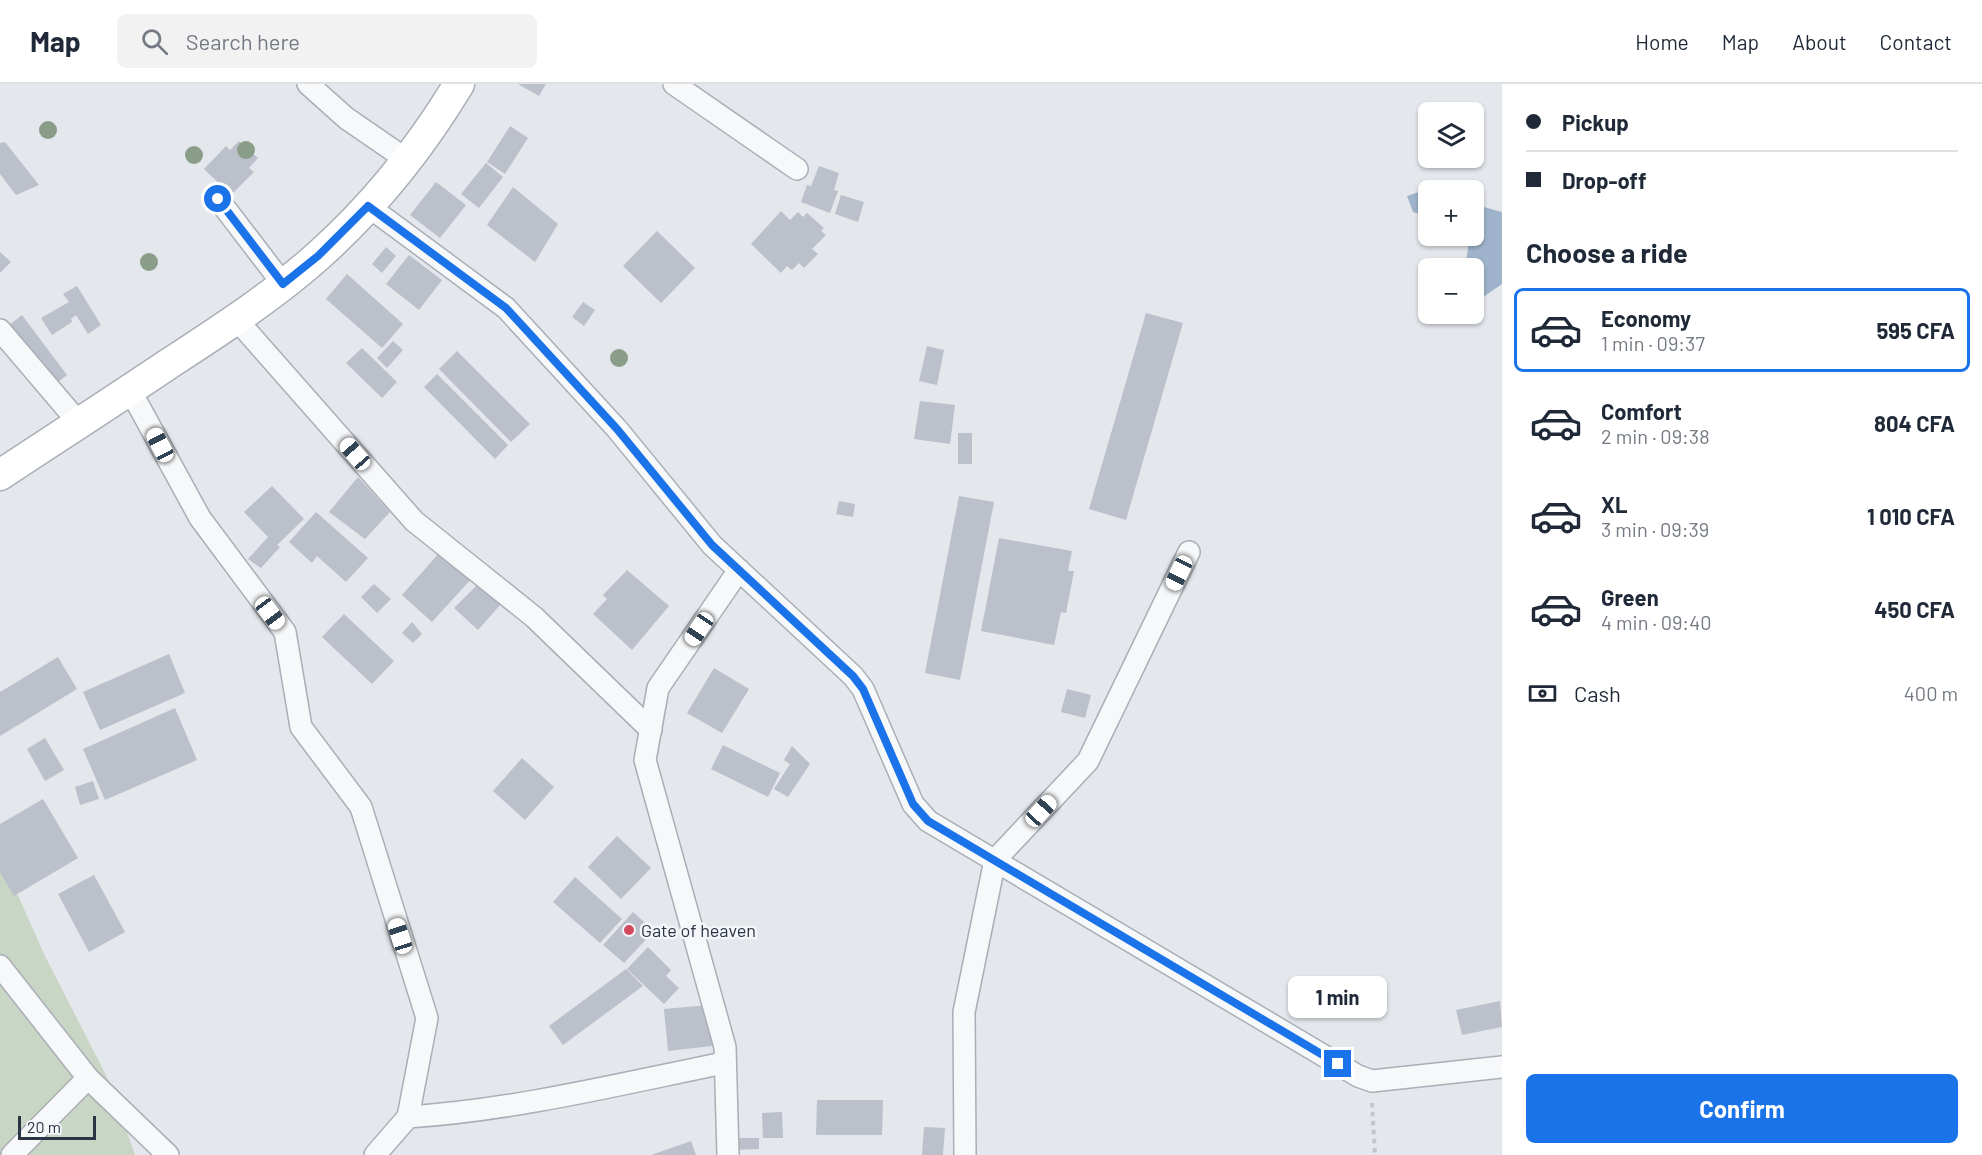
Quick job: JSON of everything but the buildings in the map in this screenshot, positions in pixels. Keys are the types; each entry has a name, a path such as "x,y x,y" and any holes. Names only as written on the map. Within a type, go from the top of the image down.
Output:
{"street":[{"path":"308,84 346,118 407,160"},
{"path":"0,475 237,320 318,256 368,206 407,160 434,125 459,84"},
{"path":"674,84 797,169"},
{"path":"218,199 283,284"},
{"path":"368,206 506,308 617,429 712,545 853,676 863,689 913,804 928,821 1358,1076 1372,1081 1502,1066"},
{"path":"237,320 414,521 534,617 651,730"},
{"path":"0,330 79,423"},
{"path":"130,390 200,518 285,632 301,727 361,807 427,1018 408,1117 375,1155"},
{"path":"965,1155 964,1012 995,860 1088,761 1189,552"},
{"path":"728,1155 725,1047 645,760 658,688 739,570"},
{"path":"0,966 88,1078 168,1155"},
{"path":"408,1117 457,1114 538,1101 724,1063"},
{"path":"12,1155 88,1078"}],"path":[{"path":"1372,1081 1375,1155"}],"green space":[{"path":"0,855 45,956 109,1081 135,1155 0,1155"}],"water":[{"path":"1418,192 1418,213 1413,212 1407,196"},
{"path":"1484,207 1502,212 1502,284 1484,296 1484,258 1467,258 1468,246 1484,246"}],"place":[{"name":"Gate of heaven","path":"629,930"}],"route":[{"path":"218,199 283,284 318,256 368,206 483,290 506,308 549,358 617,429 712,545 853,676 863,689 913,804 928,821 1338,1064"}]}
